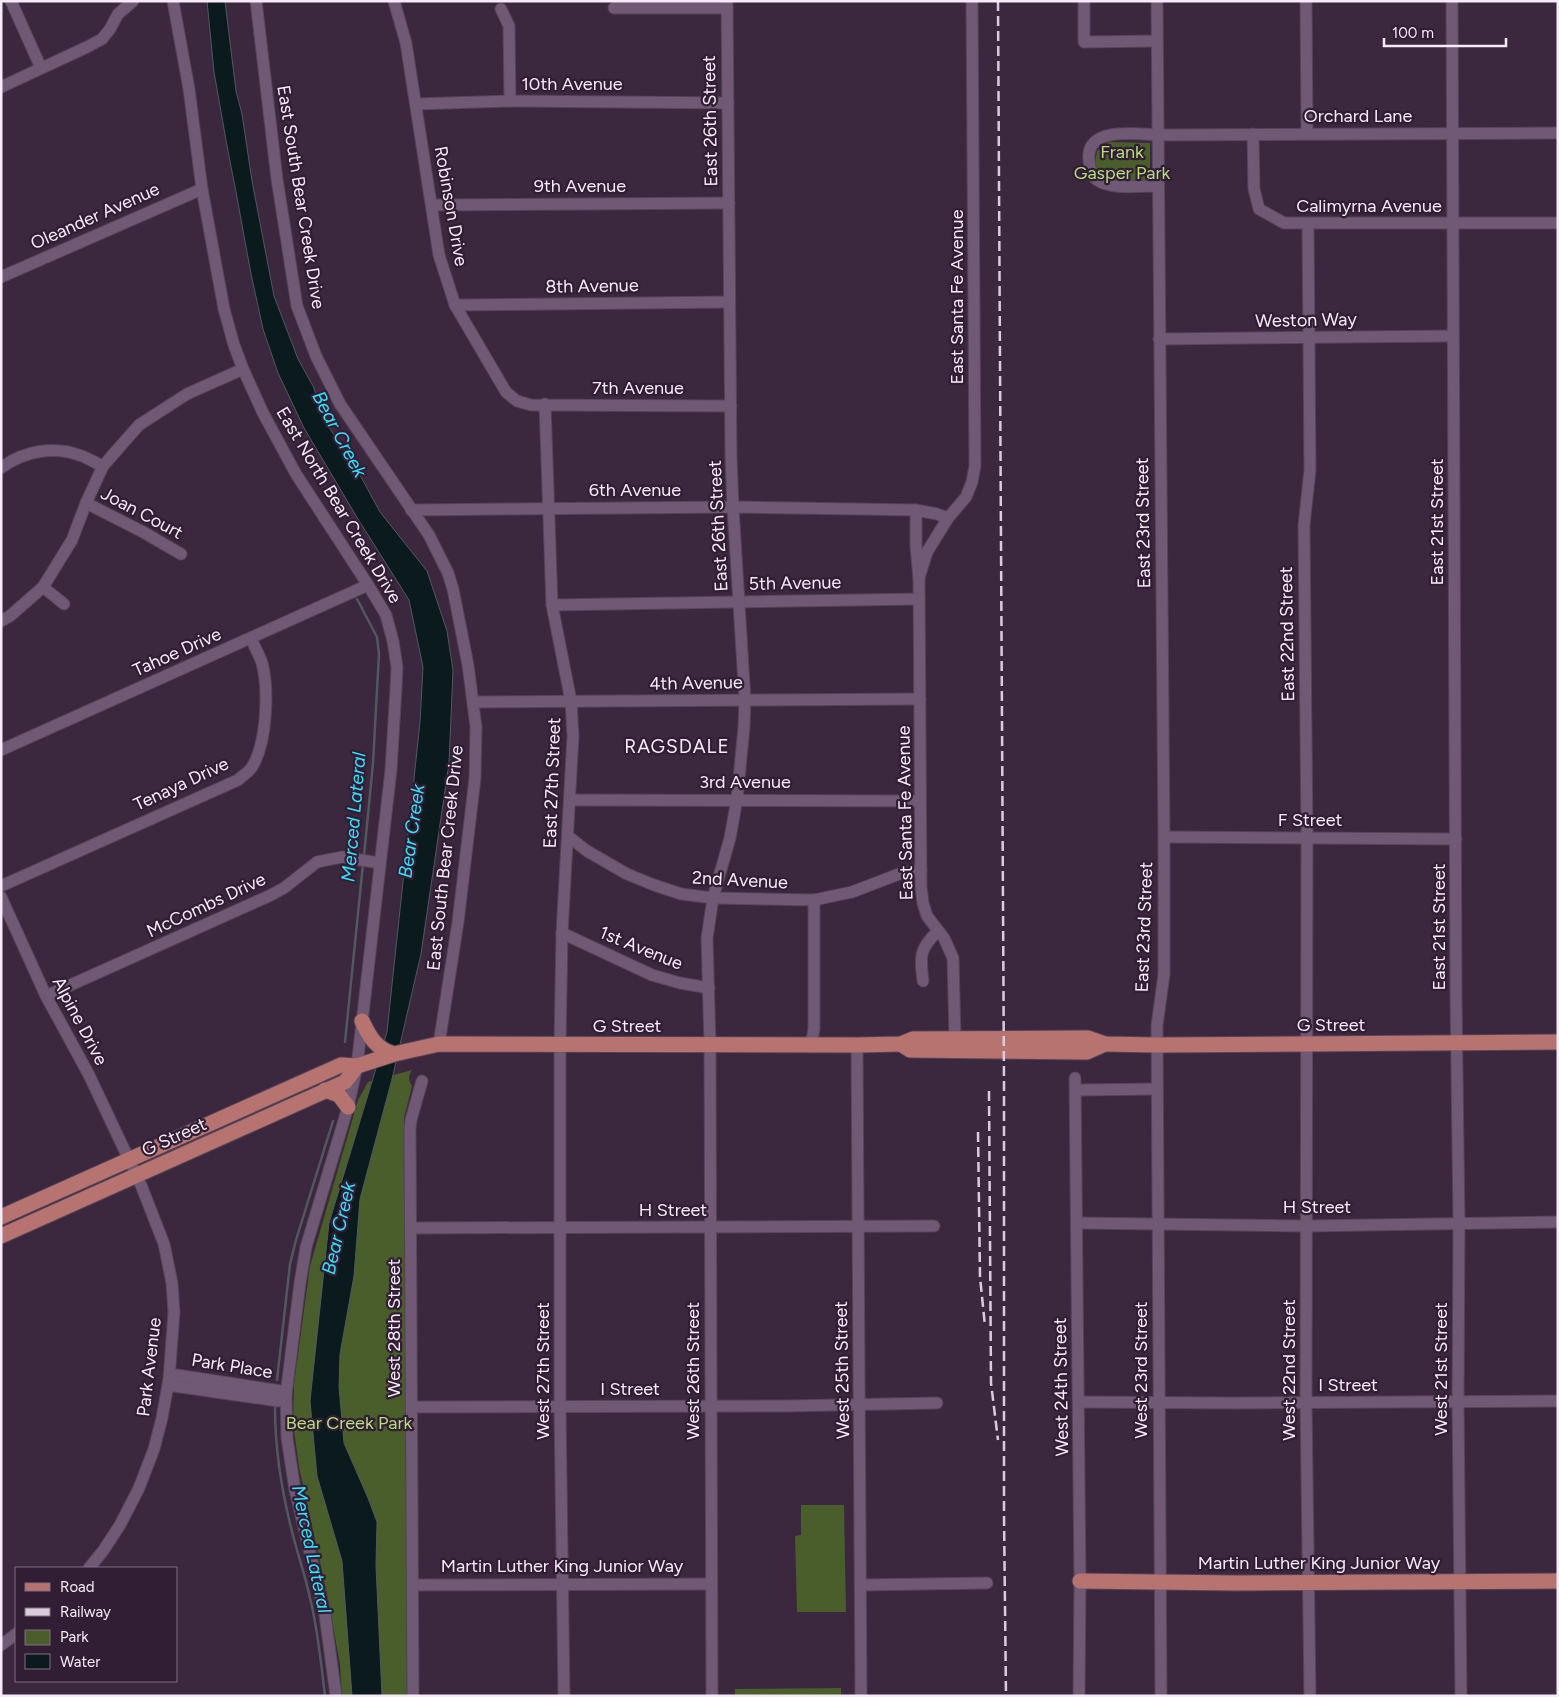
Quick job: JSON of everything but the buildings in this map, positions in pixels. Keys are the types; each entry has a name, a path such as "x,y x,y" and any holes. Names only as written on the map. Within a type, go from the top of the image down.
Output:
{"main road":[{"path":"362,1021 373,1041 386,1052 394,1054"},
{"name":"G Street","path":"1,1217 341,1065 363,1064 394,1054 439,1044 857,1045 901,1044 913,1039 955,1038 1088,1038 1105,1044 1157,1045 1558,1042"},
{"name":"G Street","path":"901,1044 910,1050 1087,1052 1105,1044"},
{"name":"G Street","path":"1,1236 345,1082 363,1064"},
{"path":"325,1090 339,1095 348,1107"},
{"name":"Martin Luther King Junior Way","path":"1080,1581 1309,1583 1558,1581"}],"street":[{"path":"11,1 41,68"},
{"path":"1,87 87,47 102,38 110,30 118,14 134,1"},
{"name":"East North Bear Creek Drive","path":"173,1 189,89 202,188 224,309 243,369 263,413 296,474 386,615 396,667 391,770 370,861 362,1021 363,1064 348,1107 306,1247 298,1292 286,1395 287,1438 295,1490 325,1615 336,1696"},
{"name":"East South Bear Creek Drive","path":"256,1 277,179 297,306 316,356 340,404 429,535 437,550 454,589 468,665 476,727 475,778 458,922 439,1044"},
{"name":"Robinson Drive","path":"394,1 406,43 439,255 455,305 506,392 517,401 531,405 545,404"},
{"name":"East Santa Fe Avenue","path":"919,578 926,552 948,518 966,496 972,482 975,466 972,1"},
{"path":"1084,1 1084,42 1157,41"},
{"name":"East 23rd Street","path":"1157,1 1164,837 1164,974 1158,1010 1157,1045"},
{"path":"1306,1 1307,134"},
{"name":"East 21st Street","path":"1452,1 1456,1043"},
{"path":"614,8 727,4"},
{"name":"East 26th Street","path":"710,1045 707,938 712,898 730,838 737,799 741,769 745,700 733,507 729,302 727,4"},
{"path":"501,9 509,26 510,102"},
{"name":"10th Avenue","path":"416,104 510,102 728,103"},
{"name":"Orchard Lane","path":"1158,186 1112,186 1097,180 1090,171 1088,154 1096,140 1115,133 1158,135 1558,133"},
{"name":"Calimyrna Avenue","path":"1253,134 1254,189 1259,209 1284,223 1558,223"},
{"name":"Oleander Avenue","path":"1,277 202,188"},
{"name":"9th Avenue","path":"432,204 728,202"},
{"name":"East 22nd Street","path":"1307,1044 1308,838 1304,525 1310,470 1308,224"},
{"name":"8th Avenue","path":"455,305 729,302"},
{"name":"Weston Way","path":"1159,339 1453,336"},
{"path":"1,621 10,616 43,588 72,540 102,466 139,425 187,394 243,369"},
{"name":"7th Avenue","path":"545,404 731,406"},
{"name":"East 27th Street","path":"545,404 547,509 552,605 571,702 574,736 562,933 560,1045"},
{"path":"1,468 11,460 26,454 52,450 81,455 102,466"},
{"name":"Joan Court","path":"86,503 182,554"},
{"name":"6th Avenue","path":"411,510 733,507 916,510 948,518"},
{"name":"East Santa Fe Avenue","path":"916,510 916,548 920,599 920,801 923,903 930,920 949,946 954,962 955,1038"},
{"name":"Tahoe Drive","path":"1,750 368,586"},
{"path":"43,588 64,604"},
{"name":"5th Avenue","path":"552,605 920,599"},
{"name":"Tenaya Drive","path":"1,886 238,780 251,768 259,752 264,727 266,698 262,662 251,638"},
{"name":"4th Avenue","path":"473,702 920,699"},
{"name":"3rd Avenue","path":"570,800 920,801"},
{"name":"2nd Avenue","path":"568,836 606,863 645,882 681,894 712,898 814,900 852,892 899,874 921,870"},
{"name":"F Street","path":"1164,837 1456,839"},
{"name":"McCombs Drive","path":"46,996 269,896 284,888 317,862 342,857 370,861"},
{"name":"Alpine Drive","path":"1,897 46,996 89,1075 129,1160"},
{"path":"811,1045 814,1029 814,900"},
{"path":"923,981 923,947 938,931"},
{"name":"1st Avenue","path":"562,933 652,975 708,988"},
{"name":"West 21st Street","path":"1456,1043 1459,1224 1458,1402 1461,1696"},
{"name":"West 22nd Street","path":"1307,1044 1306,1402 1310,1696"},
{"name":"West 27th Street","path":"560,1045 560,1407 564,1696"},
{"name":"West 26th Street","path":"710,1045 712,1696"},
{"name":"West 25th Street","path":"857,1045 861,1696"},
{"name":"West 23rd Street","path":"1157,1045 1161,1696"},
{"name":"West 24th Street","path":"1075,1078 1079,1402 1079,1696"},
{"name":"West 28th Street","path":"414,1696 410,1129 422,1081"},
{"path":"1076,1090 1157,1089"},
{"name":"Park Avenue","path":"90,1567 120,1525 139,1488 154,1449 169,1379 174,1312 172,1283 164,1244 129,1160"},
{"name":"H Street","path":"1077,1223 1306,1226 1558,1222"},
{"name":"H Street","path":"411,1228 934,1226"},
{"name":"Park Place","path":"169,1379 176,1375 240,1390 263,1394 281,1391 286,1395"},
{"name":"I Street","path":"1079,1402 1558,1401"},
{"name":"I Street","path":"412,1407 937,1403"},
{"path":"861,1585 987,1583"},
{"name":"Martin Luther King Junior Way","path":"413,1585 711,1584"},
{"path":"1,1645 15,1635"}],"green space":[{"name":"Frank Gasper Park","path":"1109,142 1150,143 1150,180 1116,182 1101,177 1095,163 1097,151"},
{"name":"Bear Creek Park","path":"412,1070 409,1078 412,1086 404,1118 407,1696 342,1696 340,1665 329,1603 299,1467 293,1423 294,1384 310,1266 358,1100 368,1082"},
{"path":"801,1505 844,1505 846,1612 797,1612 795,1536 801,1535"},
{"path":"841,1688 841,1696 735,1696 735,1689"}],"water":[{"name":"Bear Creek","path":"207,1 225,1 236,91 242,114 252,181 274,296 298,359 313,386 328,426 354,464 380,512 427,571 447,631 453,670 449,763 421,954 392,1079 360,1199 354,1276 340,1354 339,1387 344,1443 377,1522 376,1566 382,1696 352,1696 342,1561 317,1476 310,1401 329,1223 387,1032 420,722 423,667 409,600 304,428 278,373 263,329 214,72"}],"waterway":[{"name":"Merced Lateral","path":"357,599 377,637 379,654 373,763 364,856"},
{"name":"Merced Lateral","path":"345,1042 363,864"},
{"name":"Merced Lateral","path":"277,1380 290,1264 333,1121"},
{"name":"Merced Lateral","path":"275,1408 276,1442 283,1493 313,1610 325,1696"}],"railway":[{"path":"998,1 1006,1696"},
{"path":"989,1091 991,1383 998,1440"},
{"path":"978,1132 980,1277 985,1326"}],"district":[{"name":"RAGSDALE","path":"677,746"}]}
